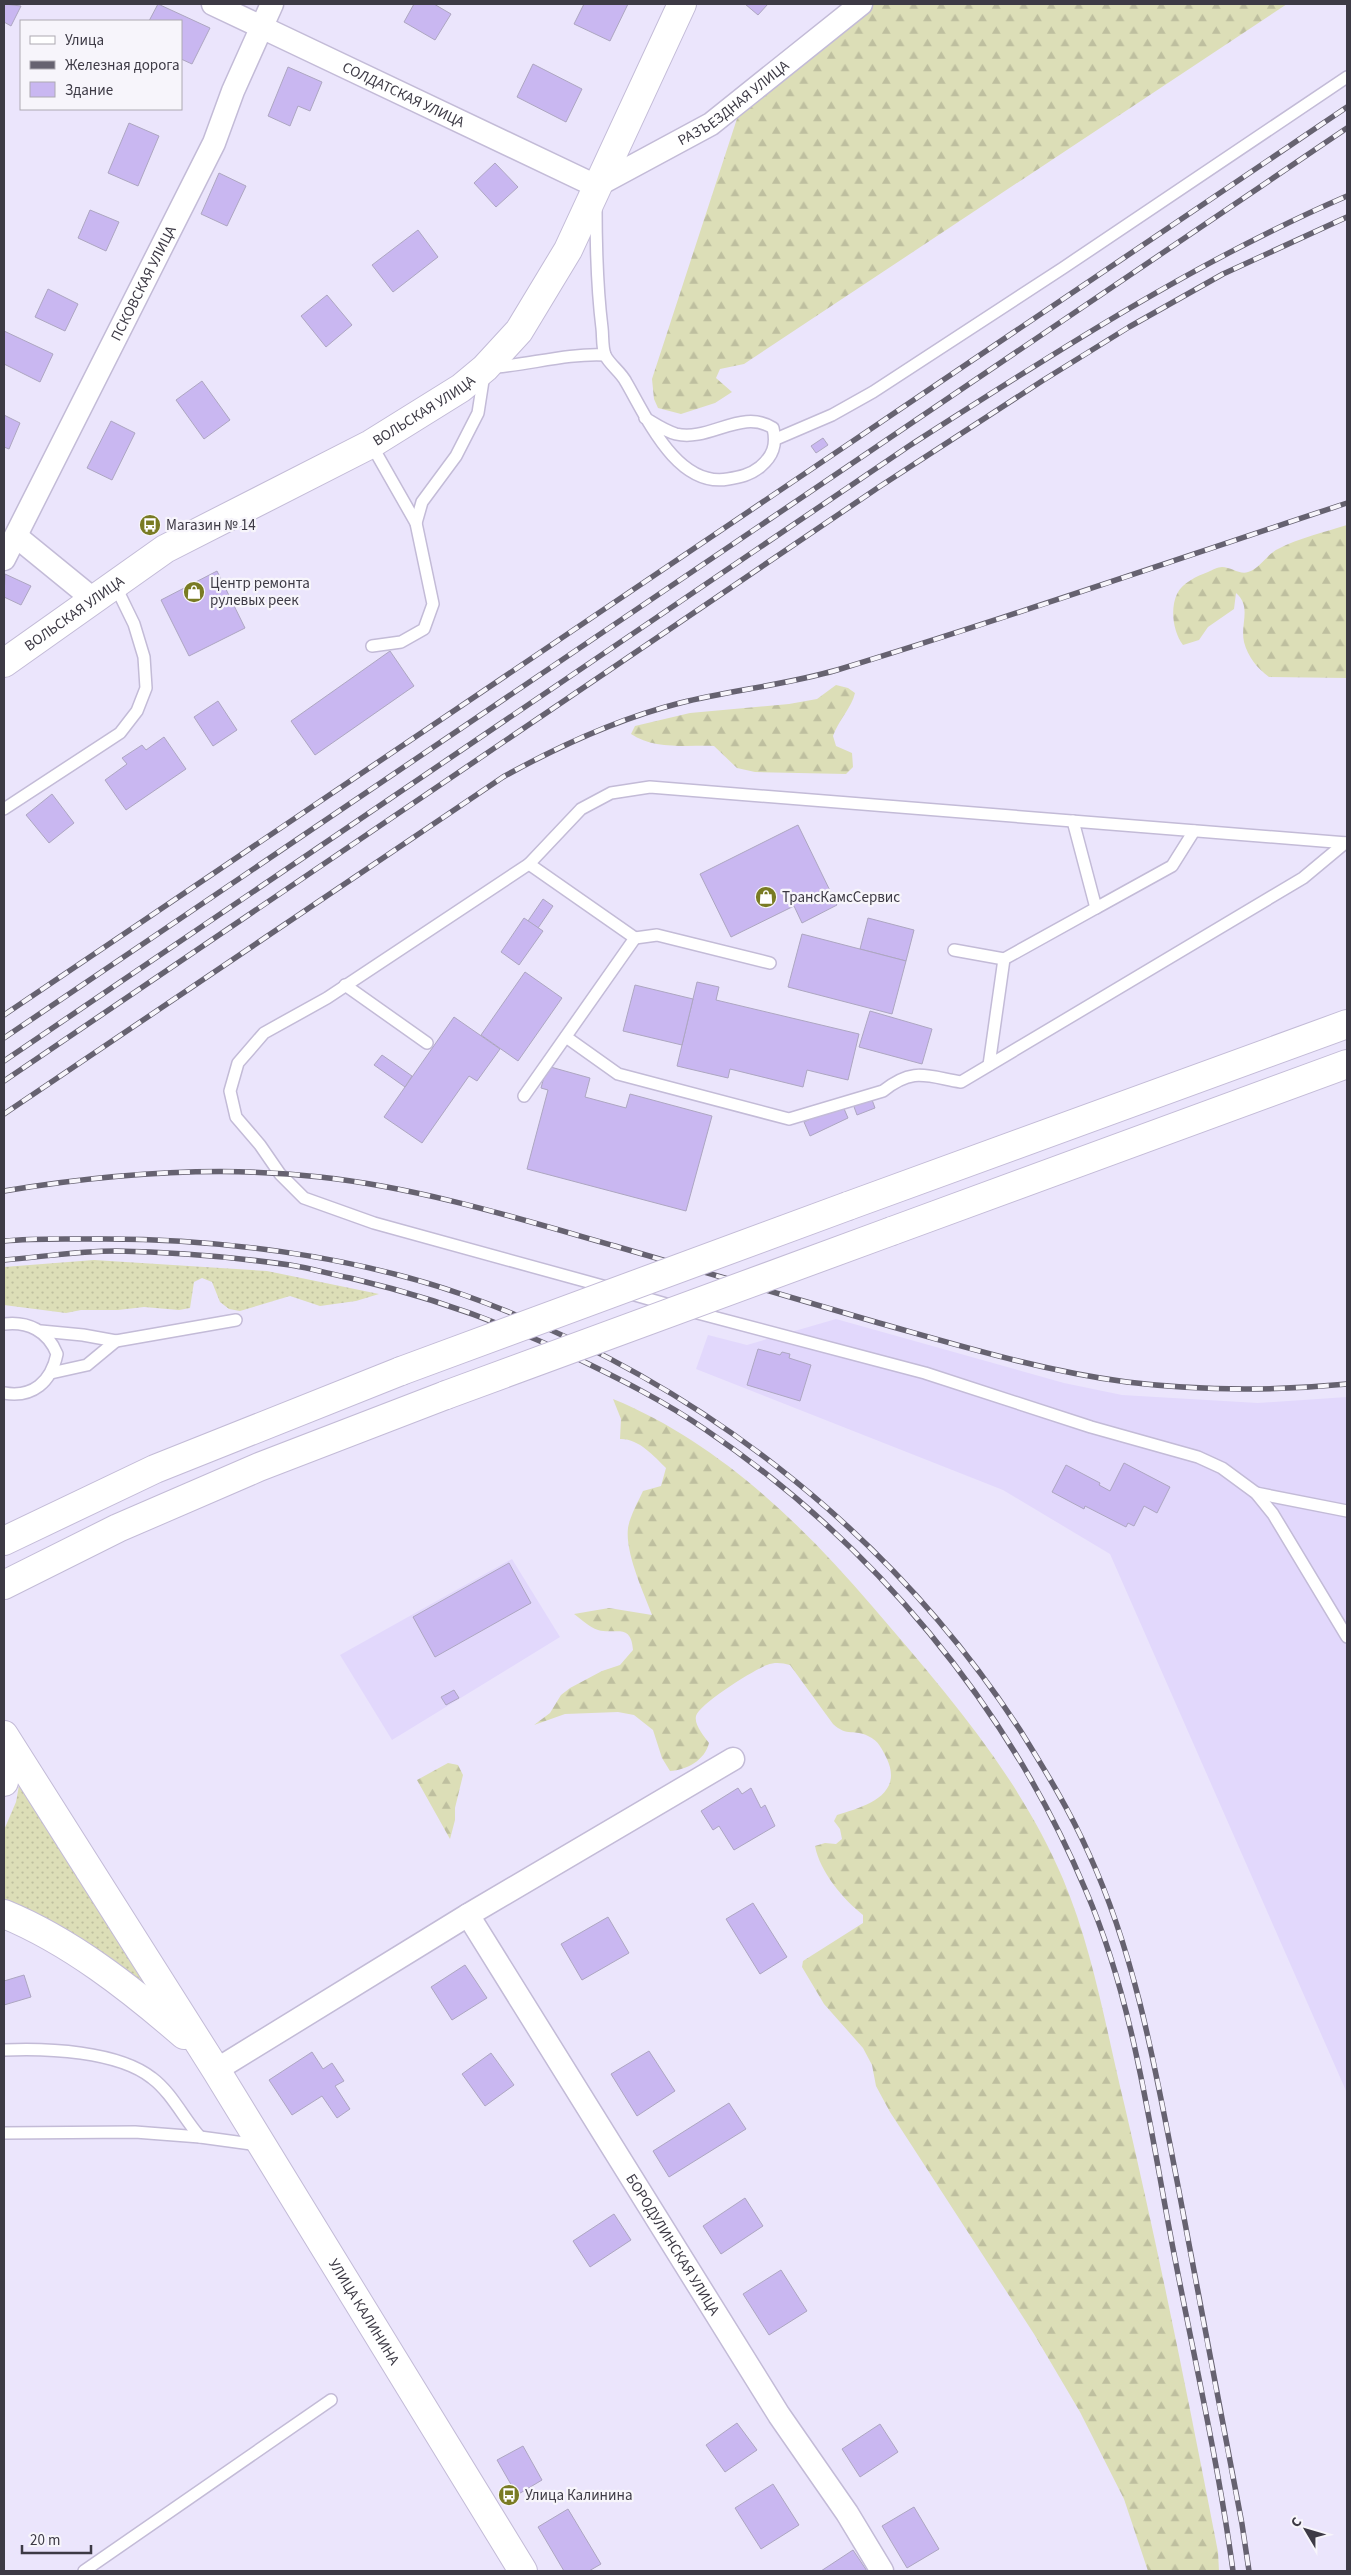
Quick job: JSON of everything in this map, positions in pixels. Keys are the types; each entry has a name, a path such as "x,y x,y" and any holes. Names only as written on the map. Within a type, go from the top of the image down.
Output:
{"main road":[{"name":"ВОЛЬСКАЯ УЛИЦА","path":"4,663 114,583 165,549 371,444 461,388 485,368 518,331 533,310 568,250 596,186 682,4"},
{"path":"5,1541 197,1451 401,1371 1347,1024"},
{"path":"14,1579 126,1525 260,1467 892,1230 1347,1064"},
{"path":"4,1782 7,1740"},
{"name":"УЛИЦА КАЛИНИНА","path":"7,1740 210,2061 523,2571"},
{"path":"4,1914 48,1936 112,1978 210,2061"}],"street":[{"name":"СОЛДАТСКАЯ УЛИЦА","path":"212,4 596,186"},
{"name":"ПСКОВСКАЯ УЛИЦА","path":"4,559 17,537 214,143 233,91 272,4"},
{"name":"РАЗЪЕЗДНАЯ УЛИЦА","path":"596,186 711,124 861,4"},
{"path":"17,537 93,599"},
{"path":"210,2061 468,1914 733,1759"},
{"name":"БОРОДУЛИНСКАЯ УЛИЦА","path":"468,1914 779,2415 847,2512 882,2571"}],"lane":[{"path":"776,439 832,415 872,392 1054,274 1347,76"},
{"path":"596,186 597,287 605,355 624,379 645,418 660,440 682,464 708,480 717,481 743,477 758,469 774,451 776,439 773,428 764,422 749,420 705,433 678,434 666,430 645,418"},
{"path":"416,524 422,502 456,456 478,413 485,368 511,366 581,354 605,355"},
{"path":"371,444 416,524 433,604 424,629 401,642 372,646"},
{"path":"4,808 120,733 137,712 146,688 144,657 134,624 114,583"},
{"path":"1346,843 650,787 611,793 581,809 529,864 346,985 264,1033 238,1063 230,1091 236,1117 260,1145 280,1174 304,1198 374,1223 870,1360 925,1373 1091,1427 1182,1452 1222,1468 1256,1493 1273,1514 1347,1637"},
{"path":"1073,821 1096,908"},
{"path":"954,950 1004,959 1172,866 1194,831"},
{"path":"566,1037 618,1074 789,1120 883,1091 895,1081 911,1074 961,1082 1303,878 1346,843"},
{"path":"529,864 635,938"},
{"path":"524,1096 635,938 657,934 770,963"},
{"path":"989,1065 1004,959"},
{"path":"346,985 427,1043"},
{"path":"4,1324 18,1323 41,1331 83,1335 116,1342 236,1320"},
{"path":"41,1331 49,1339 56,1354 51,1373"},
{"path":"4,1393 31,1392 51,1373 87,1365 116,1342"},
{"path":"1256,1493 1347,1511"},
{"path":"4,2050 58,2051 125,2064 152,2077 200,2137"},
{"path":"4,2134 135,2132 200,2137 262,2146"},
{"path":"84,2571 331,2400"}],"shaded area":[{"path":"836,1319 1064,1383 1122,1395 1258,1403 1347,1397 1347,2093 1110,1554 1003,1490 696,1369 708,1335 747,1345"},
{"path":"512,1559 560,1637 392,1740 340,1655"}],"green space":[{"path":"852,4 1287,4 744,364 720,369 716,378 732,392 715,403 681,414 658,408 654,399 652,379 748,85"},
{"path":"1347,525 1347,678 1269,677 1248,653 1243,635 1245,610 1241,598 1236,593 1234,609 1208,627 1199,640 1183,645 1177,634 1173,613 1179,590 1190,580 1220,567 1245,573 1248,572 1256,568 1274,551 1286,545"},
{"path":"836,685 848,688 855,693 833,736 836,746 852,753 853,767 846,774 755,772 737,768 714,746 661,745 640,739 631,734 635,726 690,713 789,704 817,699"},
{"path":"94,1260 267,1271 379,1294 356,1301 320,1306 290,1296 240,1311 229,1309 220,1302 212,1282 202,1278 194,1282 190,1308 179,1310 144,1307 118,1310 81,1310 66,1313 4,1305 4,1267"},
{"path":"613,1399 687,1437 721,1461 754,1487 816,1544 926,1669 978,1735 1025,1804 1045,1841 1063,1879 1083,1934 1098,1990 1173,2327 1218,2552 1219,2571 1148,2571 1124,2499 1080,2412 1034,2334 890,2112 876,2086 872,2065 863,2048 824,2004 802,1967 803,1961 863,1923 863,1915 840,1893 827,1875 815,1846 825,1843 836,1844 842,1839 840,1829 834,1821 837,1815 869,1804 886,1791 890,1782 891,1772 887,1759 878,1743 863,1734 847,1732 833,1724 790,1665 779,1663 767,1665 751,1673 699,1711 696,1716 696,1723 709,1743 704,1754 699,1759 683,1769 670,1771 662,1758 653,1730 634,1715 618,1712 565,1714 534,1725 550,1713 561,1695 570,1688 602,1671 620,1665 633,1650 632,1641 626,1633 598,1630 574,1614 609,1608 652,1615 632,1560 629,1549 628,1528 632,1514 643,1491 661,1486 666,1468 651,1453 633,1441 620,1439 621,1419"},
{"path":"448,1763 458,1765 463,1775 450,1839 417,1780"},
{"path":"20,1780 157,1996 4,1902 4,1830 16,1802"}],"building":[{"path":"4,4 21,6 11,26 4,22"},
{"path":"158,4 210,28 192,64 182,59 182,20 150,20"},
{"path":"414,4 434,4 451,14 435,40 404,22"},
{"path":"584,4 628,4 610,41 574,24"},
{"path":"745,4 768,4 758,15"},
{"path":"533,64 582,89 566,122 517,97"},
{"path":"288,67 322,82 310,111 298,106 290,126 268,116"},
{"path":"129,123 159,136 138,186 108,173"},
{"path":"495,163 518,187 496,207 474,183"},
{"path":"219,173 246,186 227,226 201,214"},
{"path":"90,210 119,222 106,251 78,238"},
{"path":"418,230 438,257 393,292 372,265"},
{"path":"48,289 78,304 65,331 35,317"},
{"path":"327,295 352,325 326,347 301,316"},
{"path":"4,331 53,354 40,382 4,364"},
{"path":"202,381 230,420 204,439 176,400"},
{"path":"4,415 20,423 9,449 4,447"},
{"path":"111,421 135,433 112,480 87,468"},
{"path":"823,438 828,445 816,453 811,446"},
{"path":"217,571 245,628 189,656 161,600"},
{"path":"5,574 31,586 21,605 4,597"},
{"path":"390,651 414,686 315,755 291,721"},
{"path":"218,701 237,730 213,746 194,717"},
{"path":"164,737 186,769 126,810 105,780 127,764 122,758 142,745 146,750"},
{"path":"52,794 74,823 49,843 26,815"},
{"path":"798,825 837,905 802,923 794,906 731,937 700,874"},
{"path":"543,899 553,906 538,928 528,921"},
{"path":"524,918 543,931 519,965 501,952"},
{"path":"868,918 914,930 906,961 860,949"},
{"path":"802,934 906,961 892,1014 788,987"},
{"path":"525,972 562,998 518,1061 481,1035"},
{"path":"697,982 719,987 716,1000 859,1034 848,1080 807,1070 803,1087 730,1069 728,1078 677,1066"},
{"path":"635,985 693,999 682,1045 623,1031"},
{"path":"870,1011 932,1029 922,1064 859,1047"},
{"path":"454,1017 500,1049 477,1081 469,1076 422,1143 384,1117"},
{"path":"382,1055 412,1076 405,1087 374,1065"},
{"path":"547,1066 590,1078 585,1097 626,1108 630,1094 712,1116 686,1211 527,1169 548,1090 541,1088"},
{"path":"871,1097 875,1108 857,1115 853,1104"},
{"path":"842,1104 848,1118 810,1136 804,1122"},
{"path":"758,1349 780,1355 782,1352 790,1354 789,1358 811,1365 800,1401 747,1385"},
{"path":"1124,1463 1170,1487 1157,1513 1144,1506 1134,1526 1128,1523 1126,1527 1085,1506 1084,1509 1052,1492 1066,1465 1100,1483 1099,1485 1110,1491"},
{"path":"509,1563 531,1603 435,1657 413,1617"},
{"path":"454,1690 459,1698 446,1705 441,1697"},
{"path":"738,1788 742,1794 751,1788 761,1808 765,1805 775,1826 734,1850 719,1826 713,1830 701,1811"},
{"path":"753,1903 787,1957 760,1974 726,1919"},
{"path":"608,1917 629,1953 582,1980 561,1944"},
{"path":"465,1965 487,1998 452,2020 431,1987"},
{"path":"24,1975 31,1997 4,2005 4,1981"},
{"path":"649,2051 675,2091 637,2116 611,2074"},
{"path":"312,2052 323,2069 332,2063 344,2081 335,2086 350,2109 337,2118 322,2096 292,2115 269,2080"},
{"path":"491,2053 514,2085 485,2106 462,2074"},
{"path":"729,2103 746,2129 669,2177 653,2151"},
{"path":"745,2198 763,2226 721,2254 703,2226"},
{"path":"614,2214 631,2240 590,2267 573,2241"},
{"path":"781,2270 807,2311 769,2335 743,2294"},
{"path":"737,2423 757,2450 725,2472 706,2445"},
{"path":"880,2424 898,2452 860,2477 842,2449"},
{"path":"523,2446 542,2480 517,2495 497,2460"},
{"path":"773,2484 799,2525 761,2549 735,2508"},
{"path":"914,2507 939,2549 907,2568 882,2526"},
{"path":"568,2509 601,2564 589,2571 564,2571 538,2527"},
{"path":"853,2550 867,2571 821,2571"}],"railway":[{"path":"4,1015 1347,107"},
{"path":"4,1038 1347,128"},
{"path":"4,1061 909,446 1123,312 1233,251 1347,196"},
{"path":"4,1081 879,487 1042,381 1129,327 1223,274 1347,217"},
{"path":"4,1114 503,777 567,744 611,725 680,703 798,680 837,670 1029,609 1347,503"},
{"path":"4,1191 122,1176 201,1172 281,1173 358,1182 395,1188 469,1205 879,1323 1033,1365 1127,1382 1182,1387 1265,1389 1347,1384"},
{"path":"4,1241 27,1239 141,1239 234,1246 329,1259 375,1269 464,1295 547,1328 628,1368 705,1415 778,1467 846,1525 910,1588 968,1657 1039,1760 1082,1838 1106,1894 1120,1934 1143,2017 1162,2101 1242,2524 1249,2571"},
{"path":"4,1260 102,1251 182,1254 247,1260 298,1266 350,1278 435,1301 463,1311 545,1343 640,1390 690,1419 767,1475 825,1524 879,1576 929,1633 976,1693 1017,1756 1054,1822 1086,1891 1102,1932 1128,2018 1138,2062 1212,2446 1233,2571"}],"place":[{"name":"Магазин № 14","path":"150,525"},
{"name":"Центр ремонта рулевых реек","path":"194,592"},
{"name":"ТрансКамсСервис","path":"766,897"},
{"name":"Улица Калинина","path":"509,2495"}]}
